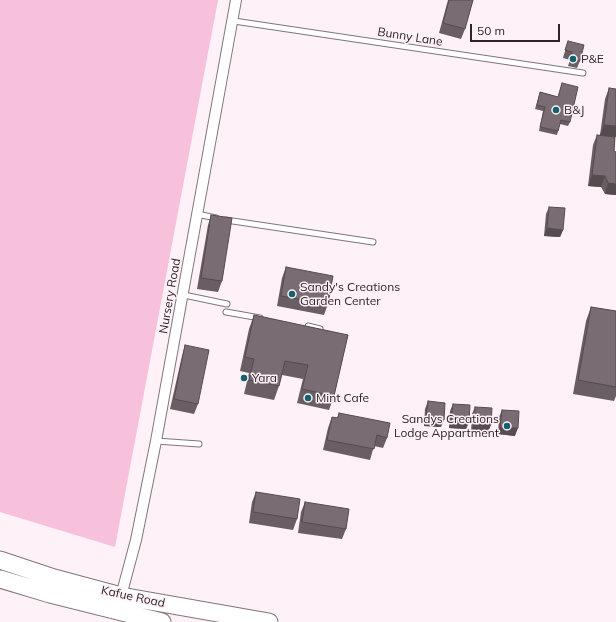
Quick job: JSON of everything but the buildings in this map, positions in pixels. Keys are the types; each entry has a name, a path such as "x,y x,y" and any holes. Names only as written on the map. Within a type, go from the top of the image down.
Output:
{"highway":[{"name":"Kafue Road","path":"0,560 54,578 121,596 269,622"},
{"name":"Kafue Road","path":"0,579 50,594 162,622"}],"street":[{"name":"Nursery Road","path":"121,596 136,540 156,441 184,295 214,114 234,21 236,0"}],"lane":[{"name":"Bunny Lane","path":"234,21 583,74"},
{"path":"197,214 241,223 373,242"},
{"path":"184,295 227,304"},
{"path":"226,312 265,319"},
{"path":"304,326 320,329"},
{"path":"156,441 199,444"}],"shaded area":[{"path":"0,0 218,0 115,547 0,512"}],"place":[{"name":"P&E","path":"573,59"},
{"name":"B&J","path":"556,110"},
{"name":"Sandy's Creations Garden Center","path":"292,294"},
{"name":"Yara","path":"244,378"},
{"name":"Mint Cafe","path":"308,398"},
{"name":"Sandys Creations Lodge Appartment","path":"507,426"}]}
